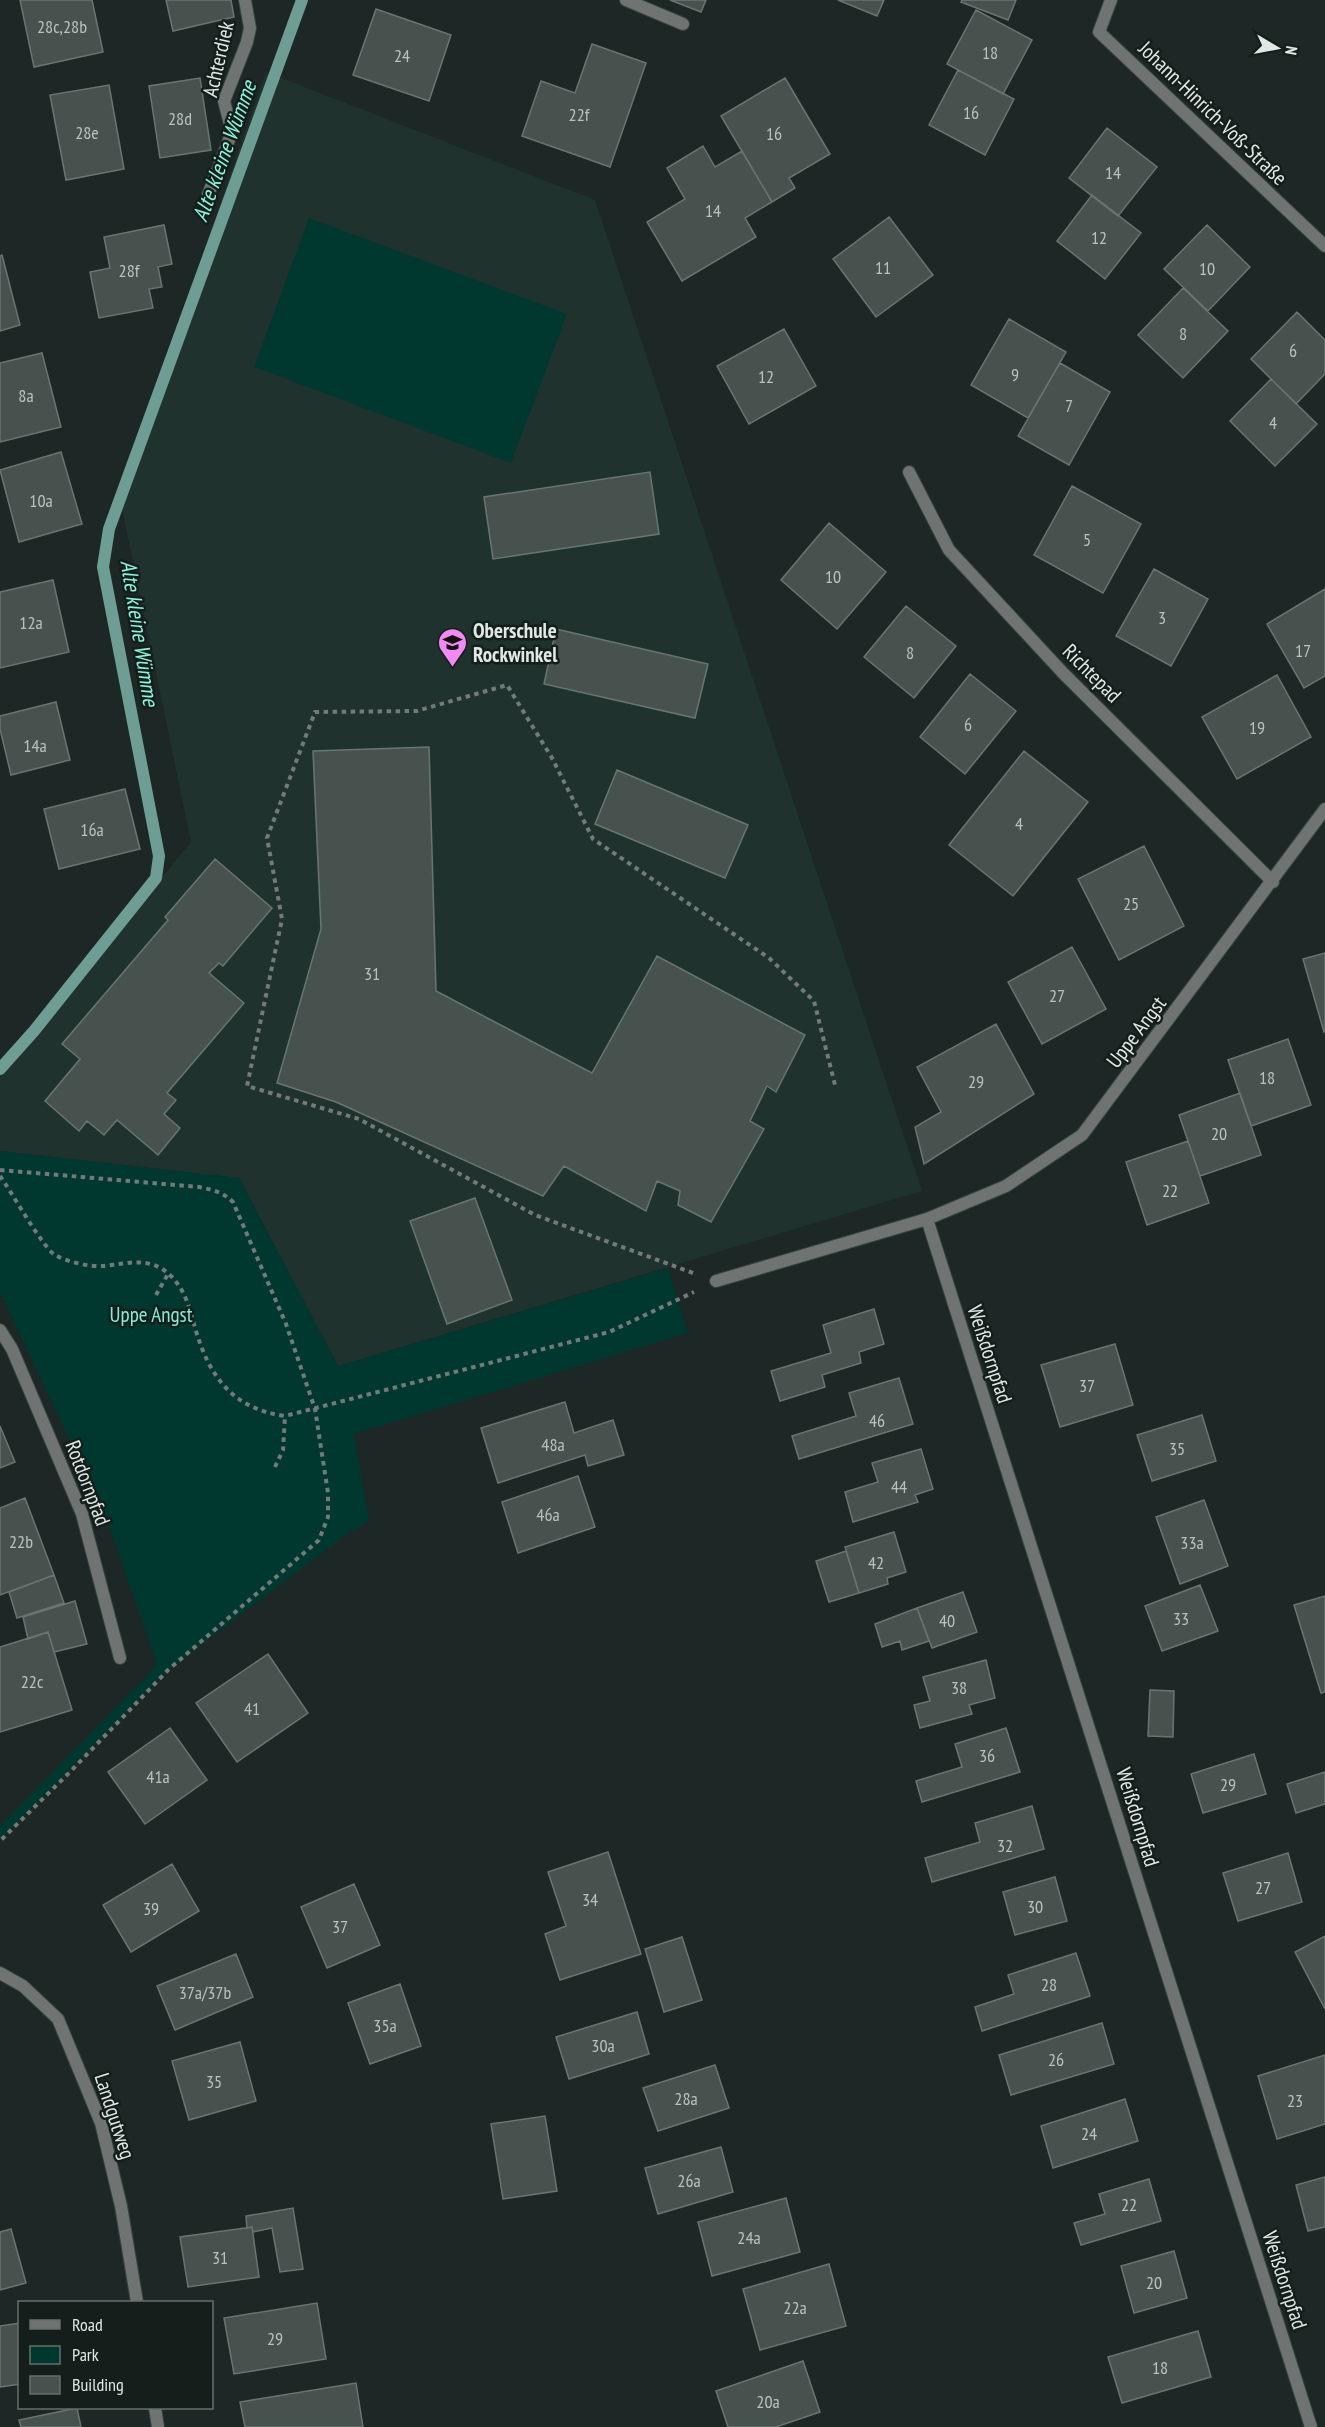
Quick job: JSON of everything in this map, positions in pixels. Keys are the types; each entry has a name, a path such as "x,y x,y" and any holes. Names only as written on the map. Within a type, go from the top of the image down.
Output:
{"street":[{"name":"Achterdiek","path":"208,195 232,132 224,101 247,42 250,28 245,0"},
{"path":"626,0 683,24"},
{"name":"Johann-Hinrich-Voß-Straße","path":"1111,0 1099,32 1325,246"},
{"name":"Richtepad","path":"909,472 949,550 1063,673 1273,882"},
{"name":"Uppe Angst","path":"716,1281 927,1219 1006,1186 1082,1135 1273,882 1325,808"},
{"name":"Weißdornpfad","path":"927,1219 1311,2427"},
{"name":"Rotdornpfad","path":"0,1330 12,1349 82,1514 120,1658"},
{"name":"Landgutweg","path":"0,1973 23,1986 58,2019 101,2123 121,2206 137,2301"},
{"path":"155,2409 159,2427"}],"path":[{"path":"716,1281 535,1215 359,1119 247,1086 282,919 267,838 315,712 417,711 507,685 552,758 593,839 769,958 814,1001 836,1089"},
{"path":"0,1170 199,1187 227,1196 233,1202 286,1324 315,1409 328,1493 328,1517 320,1540 168,1670 0,1841"},
{"path":"0,1176 53,1254 74,1262 102,1266 129,1261 144,1262 159,1267 168,1274 183,1292 190,1307 207,1364 219,1382 252,1408 285,1416 609,1332 716,1281"},
{"path":"156,1295 168,1274"},
{"path":"275,1467 283,1450 285,1416"}],"shaded area":[{"name":"Oberschule Rockwinkel","path":"266,72 595,200 922,1191 338,1366 239,1178 0,1151 0,1075 191,842 119,494"}],"green space":[{"path":"309,218 567,314 511,463 254,367"},
{"path":"0,1151 239,1178 338,1366 668,1268 688,1333 354,1434 369,1521 340,1539 168,1670 0,1840 0,1826 157,1665 106,1517 0,1292"}],"building":[{"path":"20,0 92,0 103,52 34,67"},
{"path":"166,0 231,0 234,17 173,31"},
{"path":"670,0 706,0 701,12"},
{"path":"838,0 884,0 877,16"},
{"path":"962,0 1016,0 1008,20 961,2"},
{"path":"376,9 451,35 429,101 353,75"},
{"path":"976,10 1032,40 1003,94 947,64"},
{"path":"592,44 646,63 610,167 522,136 541,81 575,93"},
{"path":"958,70 1014,99 985,155 929,125"},
{"path":"200,78 211,150 160,158 149,86"},
{"path":"785,78 830,154 789,178 795,188 772,202 721,116"},
{"path":"109,85 124,169 66,180 50,95"},
{"path":"1107,128 1157,167 1118,216 1069,178"},
{"path":"703,146 715,167 742,151 772,202 745,218 756,237 682,281 647,222 685,199 667,168"},
{"path":"1092,195 1141,233 1105,279 1057,241"},
{"path":"889,217 933,275 876,317 833,259"},
{"path":"164,225 172,264 158,267 162,287 149,289 153,308 99,318 90,272 110,268 104,237"},
{"path":"1207,225 1250,267 1208,311 1164,269"},
{"path":"2,255 20,325 0,331 0,256"},
{"path":"1183,288 1228,331 1183,378 1138,335"},
{"path":"1297,312 1325,340 1325,374 1296,404 1251,359"},
{"path":"1009,319 1066,352 1028,418 971,385"},
{"path":"784,329 816,386 749,424 717,366"},
{"path":"42,353 61,427 0,442 0,363"},
{"path":"1060,363 1110,392 1069,465 1018,436"},
{"path":"1271,379 1317,424 1275,466 1230,421"},
{"path":"61,452 82,524 19,542 0,470"},
{"path":"650,472 659,534 493,559 484,497"},
{"path":"1072,486 1141,524 1103,593 1034,555"},
{"path":"829,523 886,572 837,629 781,580"},
{"path":"1154,569 1208,599 1171,666 1116,636"},
{"path":"53,580 69,652 0,668 0,592"},
{"path":"1325,589 1325,676 1304,688 1267,624"},
{"path":"906,606 956,646 914,698 864,657"},
{"path":"556,629 708,664 695,718 544,684"},
{"path":"970,674 1016,711 965,774 920,737"},
{"path":"1277,675 1311,737 1237,779 1202,717"},
{"path":"56,702 70,760 11,775 0,729 0,716"},
{"path":"429,747 436,991 592,1073 657,956 805,1035 776,1092 767,1086 750,1121 764,1129 711,1222 678,1205 680,1191 657,1181 646,1211 564,1166 543,1196 336,1102 277,1083 321,929 313,751"},
{"path":"1024,751 1088,802 1013,896 949,845"},
{"path":"617,770 748,825 725,878 595,824"},
{"path":"125,789 140,849 59,869 44,809"},
{"path":"1144,846 1184,926 1119,960 1078,879"},
{"path":"215,859 272,908 223,966 219,963 209,973 244,1003 167,1093 176,1100 164,1114 180,1128 158,1155 117,1120 104,1135 87,1121 79,1131 45,1101 80,1059 62,1044 168,920 165,917"},
{"path":"1072,947 1106,1009 1042,1044 1008,982"},
{"path":"1325,953 1325,1031 1324,1032 1303,959"},
{"path":"996,1024 1034,1094 924,1164 915,1127 941,1112 917,1067"},
{"path":"1288,1039 1311,1105 1251,1126 1228,1060"},
{"path":"1240,1093 1261,1155 1200,1176 1179,1115"},
{"path":"1188,1141 1209,1203 1147,1225 1126,1162"},
{"path":"475,1198 512,1300 447,1324 410,1221"},
{"path":"874,1309 884,1344 859,1352 861,1363 822,1375 825,1387 780,1401 771,1371 831,1353 823,1325"},
{"path":"1115,1344 1133,1405 1060,1427 1041,1365"},
{"path":"899,1378 913,1424 799,1459 792,1436 856,1416 849,1393"},
{"path":"565,1402 574,1433 613,1420 624,1455 588,1466 585,1455 498,1483 481,1428"},
{"path":"1202,1415 1216,1461 1152,1481 1137,1435"},
{"path":"0,1426 15,1462 0,1468"},
{"path":"921,1449 933,1489 915,1495 918,1502 853,1522 845,1492 878,1482 872,1463"},
{"path":"578,1476 595,1527 518,1553 502,1502"},
{"path":"25,1498 54,1575 0,1595 0,1508"},
{"path":"1204,1500 1228,1566 1180,1584 1156,1517"},
{"path":"894,1532 906,1572 887,1578 888,1584 859,1593 845,1547"},
{"path":"846,1551 859,1593 829,1602 816,1561"},
{"path":"54,1575 64,1603 17,1618 9,1592"},
{"path":"1200,1585 1218,1631 1162,1651 1145,1606"},
{"path":"963,1592 977,1632 932,1648 917,1608"},
{"path":"1325,1596 1325,1692 1321,1693 1294,1605"},
{"path":"75,1601 87,1644 54,1652 48,1632 28,1639 23,1617"},
{"path":"917,1608 929,1641 902,1650 900,1641 882,1647 875,1624"},
{"path":"48,1632 72,1710 0,1732 0,1647"},
{"path":"268,1654 308,1713 237,1762 196,1703"},
{"path":"986,1660 995,1698 969,1705 972,1714 920,1728 914,1705 930,1701 923,1677"},
{"path":"1150,1690 1174,1691 1173,1737 1148,1736"},
{"path":"170,1728 207,1780 145,1824 108,1772"},
{"path":"1006,1728 1020,1772 922,1802 916,1781 962,1767 955,1744"},
{"path":"1254,1754 1266,1794 1203,1813 1191,1774"},
{"path":"1325,1772 1325,1804 1296,1813 1287,1784"},
{"path":"1032,1806 1044,1849 932,1882 925,1858 980,1842 975,1823"},
{"path":"608,1852 641,1954 560,1980 545,1934 566,1926 548,1872"},
{"path":"1288,1853 1302,1902 1238,1921 1223,1873"},
{"path":"172,1864 199,1911 131,1952 103,1905"},
{"path":"1055,1877 1067,1921 1015,1935 1003,1892"},
{"path":"354,1884 380,1945 327,1968 301,1907"},
{"path":"1325,1936 1325,2009 1295,1952"},
{"path":"682,1937 702,2000 664,2012 645,1949"},
{"path":"1076,1953 1090,1996 982,2031 975,2007 1014,1994 1008,1975"},
{"path":"236,1954 253,1997 175,2030 157,1986"},
{"path":"400,1984 421,2046 370,2064 348,2003"},
{"path":"637,2012 649,2054 569,2079 556,2037"},
{"path":"1102,2023 1114,2064 1011,2095 999,2055"},
{"path":"240,2042 256,2101 189,2120 172,2061"},
{"path":"1325,2055 1325,2124 1277,2139 1258,2076"},
{"path":"715,2065 729,2108 658,2131 643,2088"},
{"path":"1125,2099 1138,2141 1053,2168 1041,2126"},
{"path":"545,2116 557,2191 503,2199 491,2124"},
{"path":"721,2147 733,2192 658,2214 645,2168"},
{"path":"1325,2177 1325,2227 1308,2231 1296,2185"},
{"path":"1149,2179 1161,2221 1081,2245 1074,2223 1105,2214 1099,2194"},
{"path":"786,2198 800,2252 712,2276 698,2222"},
{"path":"293,2208 303,2269 280,2272 272,2228 253,2232 252,2227 247,2228 246,2216"},
{"path":"252,2227 259,2277 188,2287 180,2237"},
{"path":"11,2229 26,2283 0,2290 0,2232"},
{"path":"1174,2251 1187,2298 1134,2313 1121,2266"},
{"path":"829,2264 846,2326 760,2350 743,2289"},
{"path":"317,2303 326,2359 234,2374 224,2318"},
{"path":"18,2323 18,2384 0,2387 0,2326"},
{"path":"1198,2331 1211,2377 1122,2403 1108,2357"},
{"path":"803,2361 820,2412 776,2427 728,2427 716,2391"},
{"path":"356,2383 363,2427 245,2427 240,2402"},
{"path":"77,2409 81,2427 21,2427 19,2420"}],"waterway":[{"name":"Alte kleine Wümme","path":"0,1069 34,1031 156,878 159,856 103,567 109,529 302,0"}],"place":[{"name":"Oberschule Rockwinkel","path":"452,668"}]}
